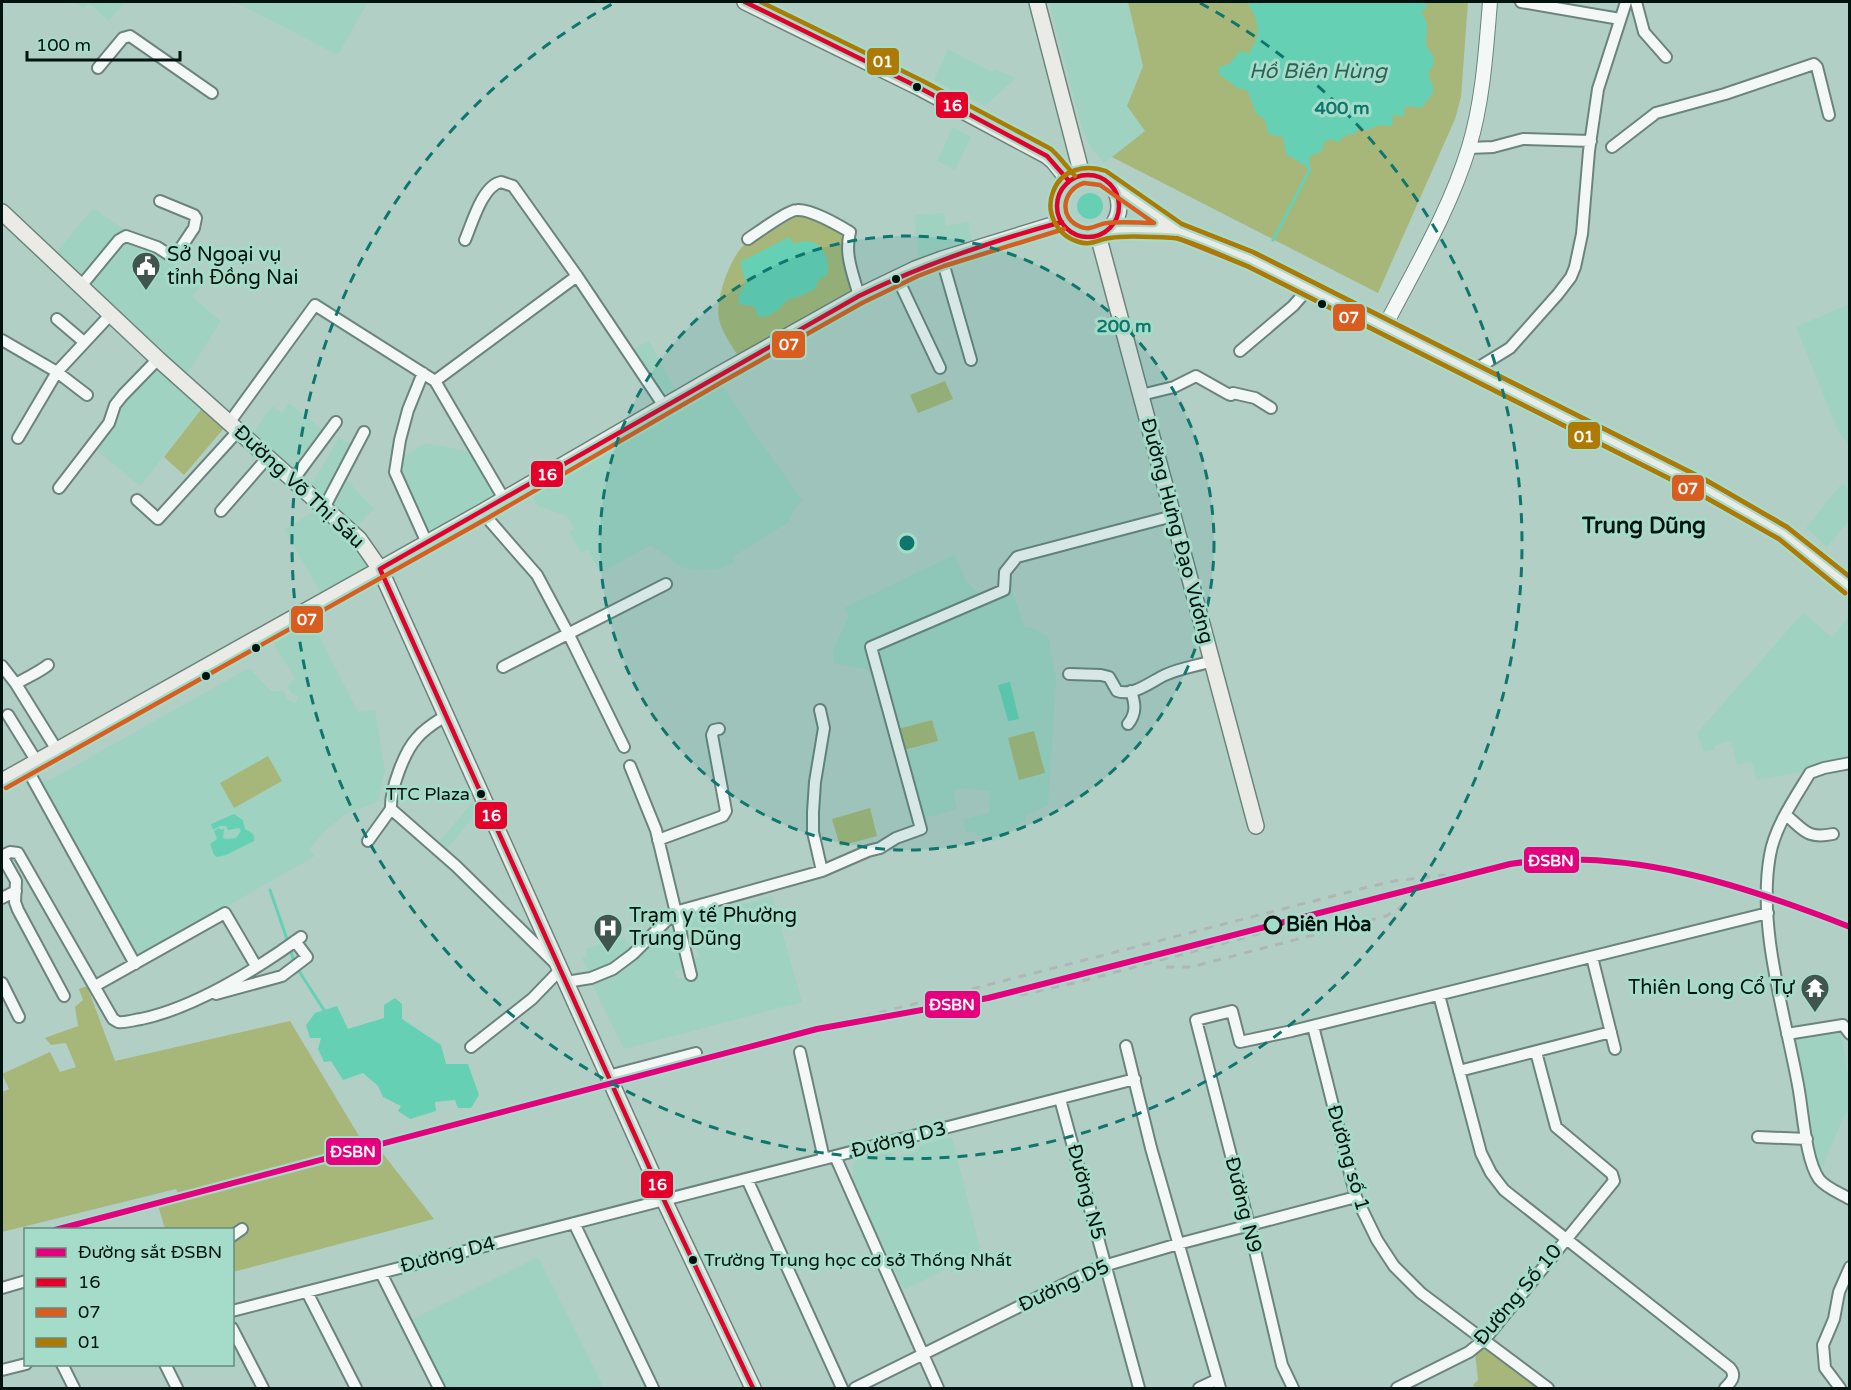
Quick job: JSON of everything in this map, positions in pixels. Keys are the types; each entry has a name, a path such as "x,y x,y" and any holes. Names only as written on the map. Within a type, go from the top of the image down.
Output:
{"main road":[{"path":"746,2 920,88 1047,156 1076,178"},
{"path":"1037,2 1076,178"},
{"path":"1178,231 1102,233 1088,237 1077,235 1068,230 1062,222 1058,213 1058,198 1062,189 1076,178 1099,177 1178,231 1243,256 1309,288 1471,372 1611,439 1726,500 1789,538 1850,587"},
{"path":"1102,233 1116,219 1119,210 1119,201 1113,187"},
{"name":"Đường Võ Thị Sáu","path":"2,212 233,427 363,544 380,569 664,1200 753,1389"},
{"path":"2,782 482,512 859,296 897,277 942,259 1062,222"},
{"name":"Đường Hưng Đạo Vương","path":"1102,233 1141,395 1256,826"}],"street":[{"path":"1385,326 1447,205 1469,147 1480,99 1490,2"},
{"path":"1521,2 1620,19"},
{"path":"1471,372 1510,348 1571,277 1582,234 1598,89 1626,2"},
{"path":"1636,2 1644,32 1666,57"},
{"path":"98,68 123,38 130,36 212,93"},
{"path":"1612,147 1656,113 1725,94 1814,64 1829,115"},
{"path":"1469,147 1493,147 1523,139 1591,141"},
{"path":"465,240 486,192 497,182 513,186 577,276 664,406"},
{"path":"81,286 119,240 126,236 157,247 171,256 176,255 194,228 196,218 194,215 160,201"},
{"path":"748,239 795,210 807,211 850,231 848,254 859,296"},
{"path":"942,259 972,360"},
{"path":"435,381 577,276"},
{"path":"897,277 940,368"},
{"path":"1239,351 1293,306 1309,288"},
{"path":"137,500 158,519 233,427 315,305 435,381 504,499"},
{"path":"18,438 57,372 111,314"},
{"path":"57,319 84,342"},
{"path":"2,340 57,372 87,395"},
{"path":"59,488 109,423 123,395 158,358"},
{"path":"423,373 408,410 395,472 427,543"},
{"path":"1141,395 1174,387 1196,376 1228,394 1255,398 1271,408"},
{"path":"293,480 336,422"},
{"path":"324,508 364,432"},
{"path":"221,511 268,458"},
{"path":"482,512 537,575 569,634 624,747"},
{"path":"391,809 456,866 564,975 591,978 613,969 633,954 675,912 822,871 921,829 871,647 1004,590 1005,572 1017,557 1173,516"},
{"path":"503,667 666,584"},
{"path":"1069,674 1109,677 1119,693 1131,691 1166,675 1212,661"},
{"path":"16,684 48,665"},
{"path":"2,666 16,684 57,750"},
{"path":"1128,724 1136,706 1131,691"},
{"path":"820,710 824,728 814,782 813,832 822,871"},
{"path":"8,715 135,964"},
{"path":"368,842 391,809 390,800 396,780 415,740 431,725 447,715"},
{"path":"658,840 723,816 726,811 712,735 714,730 719,729"},
{"path":"1850,763 1810,773 1774,838 1767,889 1773,959 1813,1166 1819,1179 1850,1199"},
{"path":"630,766 644,795 658,840 691,975"},
{"path":"1786,815 1805,831 1815,836 1833,834"},
{"path":"64,996 18,910 15,902 16,886 2,856 10,852 18,853 113,1019 124,1022 168,1013 202,998 298,939 307,957 282,976 202,998"},
{"path":"2,898 30,873"},
{"path":"95,986 225,913 256,966"},
{"path":"1313,1026 1768,913"},
{"path":"1592,957 1615,1049"},
{"path":"471,1047 564,975"},
{"path":"2,983 19,1017"},
{"path":"1439,994 1482,1159 1491,1173 1504,1190 1730,1368 1734,1375 1725,1389"},
{"name":"Đường N9","path":"1293,1389 1282,1365 1249,1225 1196,1020 1232,1011 1240,1042 1313,1026"},
{"path":"1787,1034 1844,1025 1850,1034"},
{"name":"Đường số 1","path":"1313,1026 1356,1197 1377,1240 1394,1266 1421,1293 1485,1339 1548,1389"},
{"path":"1459,1071 1611,1032"},
{"path":"1126,1046 1178,1244 1218,1384 1199,1389"},
{"path":"800,1052 829,1158 938,1389"},
{"name":"Đường Số 10","path":"1397,1389 1469,1352 1485,1339 1614,1181 1612,1174 1556,1127 1536,1052"},
{"path":"608,1076 696,1053"},
{"name":"Đường D3","path":"664,1200 1135,1080"},
{"name":"Đường N5","path":"1060,1099 1139,1389"},
{"path":"1758,1137 1807,1139"},
{"path":"747,1179 842,1389"},
{"name":"Đường D5","path":"855,1389 1087,1272 1178,1244 1356,1197"},
{"name":"Đường D4","path":"234,1310 664,1200"},
{"path":"574,1223 653,1389"},
{"path":"1840,1389 1825,1368 1823,1346 1834,1319 1839,1292 1850,1267"},
{"path":"381,1273 438,1389"},
{"path":"2,1288 24,1282"},
{"path":"307,1292 356,1389"},
{"path":"234,1333 263,1389"},
{"path":"2,1370 24,1364"},
{"path":"62,1366 74,1389"},
{"path":"166,1366 177,1389"}],"shaded area":[{"path":"75,2 125,2 109,21 88,3 84,8"},
{"path":"235,2 368,2 338,55"},
{"path":"1049,2 1128,2 1143,66 1128,106 1145,131 1104,163 1091,148 1082,128"},
{"path":"1128,2 1468,2 1461,97 1455,119 1378,293 1112,157 1145,131 1127,106 1143,66"},
{"path":"948,49 992,72 994,69 1016,78 985,106 934,80"},
{"path":"953,127 971,137 955,170 937,161"},
{"path":"93,208 128,232 82,280 55,254"},
{"path":"797,212 848,234 855,291 738,356 724,334 718,311 728,271 743,246 768,227"},
{"path":"944,213 946,226 969,222 972,242 919,261 914,215"},
{"name":"Sở Ngoại vụ tỉnh Đồng Nai","path":"125,240 146,246 203,283 192,297 221,321 186,376 87,284"},
{"path":"1849,304 1849,446 1838,431 1796,327"},
{"path":"649,341 676,391 664,399 631,350"},
{"path":"157,365 203,407 140,486 95,449 119,406"},
{"path":"719,381 802,500 793,511 789,522 732,557 735,562 721,568 698,570 682,567 651,545 600,573 588,550 581,553 569,532 574,529 567,516 538,506 529,491"},
{"path":"945,381 953,399 918,413 910,395"},
{"path":"289,403 324,431 294,474 252,435 272,406 282,413"},
{"path":"203,407 225,427 184,475 164,457"},
{"path":"339,438 354,446 340,473 374,509 355,528 310,487"},
{"path":"426,443 471,452 498,496 428,536 399,475 401,458"},
{"path":"1842,483 1849,490 1849,521 1827,547 1806,528"},
{"path":"317,510 356,545 372,567 322,595 284,529"},
{"path":"954,555 967,582 982,597 870,645 876,671 834,663 833,651 849,616 844,608"},
{"path":"1012,590 1024,627 1035,629 1048,637 1056,679 1048,805 1025,816 1026,820 1007,833 1006,837 992,842 991,834 978,836 976,831 966,833 963,820 990,813 989,791 962,788 953,791 957,809 925,818 904,750 938,741 932,720 898,729 874,648"},
{"path":"1803,613 1832,637 1849,617 1849,760 1757,780 1752,762 1737,765 1731,741 1715,745 1715,750 1704,752 1697,733"},
{"path":"309,616 358,712 375,710 385,770 378,802 347,813 327,829 309,849 315,856 138,957 40,782 55,777 249,668 271,691 284,691 288,700 296,703 298,697 292,694 287,686 295,678 270,638"},
{"path":"932,720 938,741 904,750 898,729"},
{"path":"1034,731 1045,773 1019,780 1008,738"},
{"path":"268,756 282,781 234,808 220,783"},
{"path":"477,797 482,807 444,852 436,845"},
{"path":"870,808 877,836 840,846 832,819"},
{"path":"772,896 802,1002 624,1049 592,984 616,972 665,926 673,931 683,968 674,971 678,979 696,974 693,960 699,957 693,937 688,938 686,927 693,918"},
{"name":"Trạm y tế Phường Trung Dũng","path":"624,937 632,950 623,959 589,973 582,959 587,956 586,949"},
{"path":"87,986 115,1061 290,1021 365,1146 179,1195 176,1189 2,1232 2,1092 9,1089 2,1074 50,1052 60,1072 76,1067 66,1043 51,1045 45,1038 78,1026 75,1007 83,1000 79,989"},
{"path":"1840,1029 1849,1081 1849,1112 1845,1113 1820,1173 1815,1158 1792,1037"},
{"path":"952,1137 981,1252 904,1290 853,1183 854,1161 890,1152 895,1157 917,1152 921,1145"},
{"path":"376,1145 434,1219 234,1272 234,1228 165,1228 157,1202"},
{"path":"538,1257 604,1388 442,1388 409,1321"},
{"path":"1485,1344 1542,1388 1475,1388 1473,1385 1478,1380 1475,1353"}],"water":[{"name":"Hồ Biên Hùng","path":"1246,2 1424,2 1427,7 1421,12 1427,23 1426,45 1434,58 1433,66 1429,71 1433,93 1421,108 1408,106 1404,108 1404,116 1393,115 1392,126 1379,125 1368,130 1359,128 1356,133 1344,136 1339,142 1329,139 1324,143 1321,152 1309,156 1310,169 1286,154 1283,137 1268,134 1265,120 1256,113 1248,92 1245,89 1239,89 1219,74 1219,67 1229,64 1240,51 1249,54 1256,40 1256,20"},
{"path":"1090,193 1099,197 1103,206 1099,215 1090,219 1081,215 1077,206 1081,197"},
{"path":"789,237 793,244 808,241 819,246 826,257 828,272 826,276 818,280 816,288 787,300 771,314 759,317 754,307 740,305 739,296 746,283 740,262"},
{"path":"1010,682 1019,719 1008,721 998,685"},
{"path":"234,814 243,820 245,829 252,834 254,841 217,857 210,844 217,839 214,831 219,828 224,829 223,838 226,839 236,838 241,831 239,828 228,830 226,826 220,826 213,830 211,824"},
{"path":"395,998 402,1004 402,1019 441,1045 446,1064 468,1064 479,1095 471,1108 458,1108 455,1100 435,1102 436,1111 410,1119 398,1111 401,1106 383,1097 378,1086 363,1073 343,1080 331,1061 324,1062 318,1049 321,1038 310,1038 306,1025 315,1013 337,1006 348,1029 384,1018 384,1005"}],"waterway":[{"path":"1273,240 1310,169"},
{"path":"270,890 288,942"},
{"path":"290,948 294,962"},
{"path":"297,968 324,1010"}],"railway":[{"path":"817,1029 1360,889 1394,881 1479,871"},
{"path":"988,998 1024,994 1082,981 1460,878"},
{"path":"1166,967 1191,967 1386,916 1411,901"}],"rail line":[{"name":"ĐSBN","path":"63,1228 817,1029 988,998 1510,864 1554,860 1597,860 1640,865 1726,884 1850,927"}],"transit line":[{"name":"16","path":"745,2 920,88 1047,156 1069,181"},
{"name":"01","path":"761,2 923,81 1051,149 1075,176"},
{"name":"01","path":"1845,593 1779,539 1696,492 1247,266 1181,239 1141,236 1087,243 1071,239 1059,229 1052,215 1053,192 1062,178 1075,170 1090,168 1106,171 1182,224 1253,252 1704,479 1787,527 1850,577"},
{"name":"16","path":"1088,175 1100,177 1110,184 1117,194 1119,206 1117,218 1110,228 1100,235 1088,237 1076,235 1066,228 1059,218 1057,206 1059,194 1066,184 1076,177 1088,175"},
{"name":"07","path":"1084,183 1100,185 1154,223 1113,222 1088,228 1073,223 1066,211 1067,197 1077,186 1084,183"},
{"name":"16","path":"380,569 859,296 959,254 1062,222"},
{"name":"07","path":"1182,224 1253,252 1704,479 1787,527 1850,577"},
{"name":"07","path":"6,788 486,519 862,303 944,266 1064,229"},
{"name":"07","path":"1177,238 1247,266 1696,492 1779,539 1845,593"},
{"name":"16","path":"380,569 664,1200 753,1388"}],"place":[{"name":"Sở Ngoại vụ tỉnh Đồng Nai","path":"146,292"},
{"name":"TTC Plaza","path":"481,794"},
{"name":"Biên Hòa","path":"1273,925"},
{"name":"Trạm y tế Phường Trung Dũng","path":"608,954"},
{"name":"Thiên Long Cổ Tự","path":"1815,1014"},
{"name":"Trường Trung học cơ sở Thống Nhất","path":"693,1260"}],"district":[{"name":"Trung Dũng","path":"1644,526"}]}
